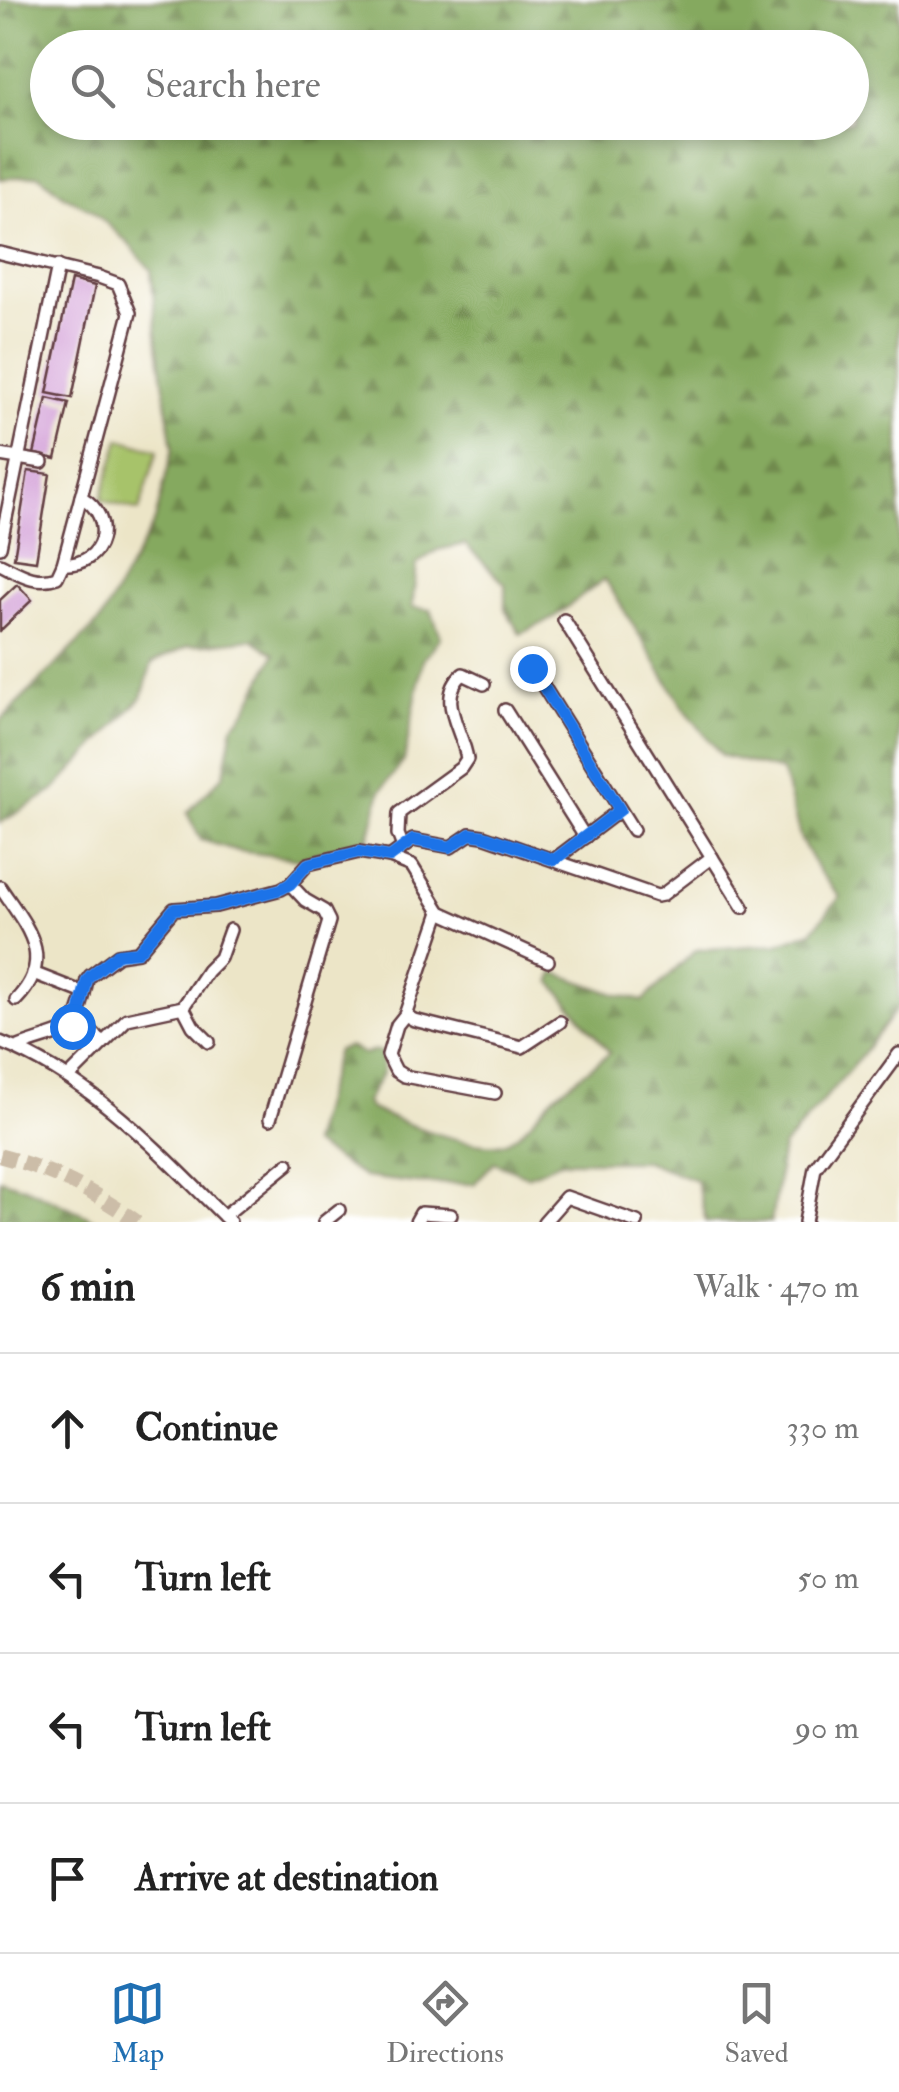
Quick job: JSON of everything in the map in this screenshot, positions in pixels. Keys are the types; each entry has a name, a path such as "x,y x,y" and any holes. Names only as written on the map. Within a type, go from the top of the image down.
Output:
{"street":[{"path":"0,253 118,284 130,313 63,564 56,577 46,581 35,581 0,564"},
{"path":"0,547 58,266"},
{"path":"0,455 42,462"},
{"path":"63,564 86,562 103,534 96,508 80,497"},
{"path":"564,620 743,907"},
{"path":"532,668 632,830"},
{"path":"403,847 398,834 399,813 461,768 467,759 452,718 451,695 458,677 464,674 484,684"},
{"path":"505,710 584,836"},
{"path":"554,860 620,810"},
{"path":"390,857 413,840 450,847 470,834 484,836 657,896 712,857"},
{"path":"16,1048 59,1035 72,1026 90,976 118,954 138,952 174,909 216,906 281,889 308,864 359,852 408,864 415,869 440,912 548,961"},
{"path":"270,1119 329,920 324,911 305,900 290,884"},
{"path":"0,887 34,939 34,973 28,988 16,1000"},
{"path":"440,912 405,1015 397,1025 388,1052 400,1074 494,1093"},
{"path":"69,1077 127,1019 182,1007 220,958 230,930"},
{"path":"34,973 84,993"},
{"path":"182,1007 209,1042"},
{"path":"405,1015 522,1047 560,1022"},
{"path":"78,1018 103,1043"},
{"path":"0,1042 69,1077 169,1160 227,1219 288,1164"},
{"path":"804,1222 815,1168 899,1054"},
{"path":"887,1070 899,1081"},
{"path":"544,1222 566,1197 637,1222"},
{"path":"324,1222 339,1210"},
{"path":"416,1222 421,1213 451,1216"}],"green space":[{"path":"0,0 899,0 899,1006 783,1147 771,1222 706,1222 696,1180 645,1161 562,1161 527,1176 494,1162 474,1184 415,1183 364,1177 311,1144 337,1050 349,1047 364,1054 381,1052 383,1072 366,1102 369,1108 455,1139 490,1144 510,1140 554,1096 610,1053 551,981 554,972 643,1001 696,950 778,944 812,931 840,897 801,840 782,771 722,756 683,707 605,579 550,620 520,634 505,609 505,584 465,544 437,550 417,564 412,607 431,610 441,637 423,660 404,761 381,790 369,838 299,859 238,851 201,840 187,813 224,774 233,726 247,709 275,654 252,639 188,646 152,663 142,697 53,791 0,823 0,721 101,620 155,521 173,448 151,270 92,210 65,196 39,175 0,179"},
{"path":"120,439 158,450 139,511 101,500"},
{"path":"0,1179 27,1188 96,1222 0,1222"}],"building":[{"path":"71,280 95,286 72,398 47,393"},
{"path":"47,398 69,403 56,459 34,454"},
{"path":"28,471 50,474 36,561 14,558"},
{"path":"17,584 32,600 0,631 0,600"}],"tunnel":[{"path":"0,1156 72,1183 137,1222"}],"route":[{"path":"72,1026 90,976 118,954 138,952 174,909 216,906 281,889 308,864 359,852 390,857 413,840 450,847 470,834 554,860 620,810 532,668"}]}
